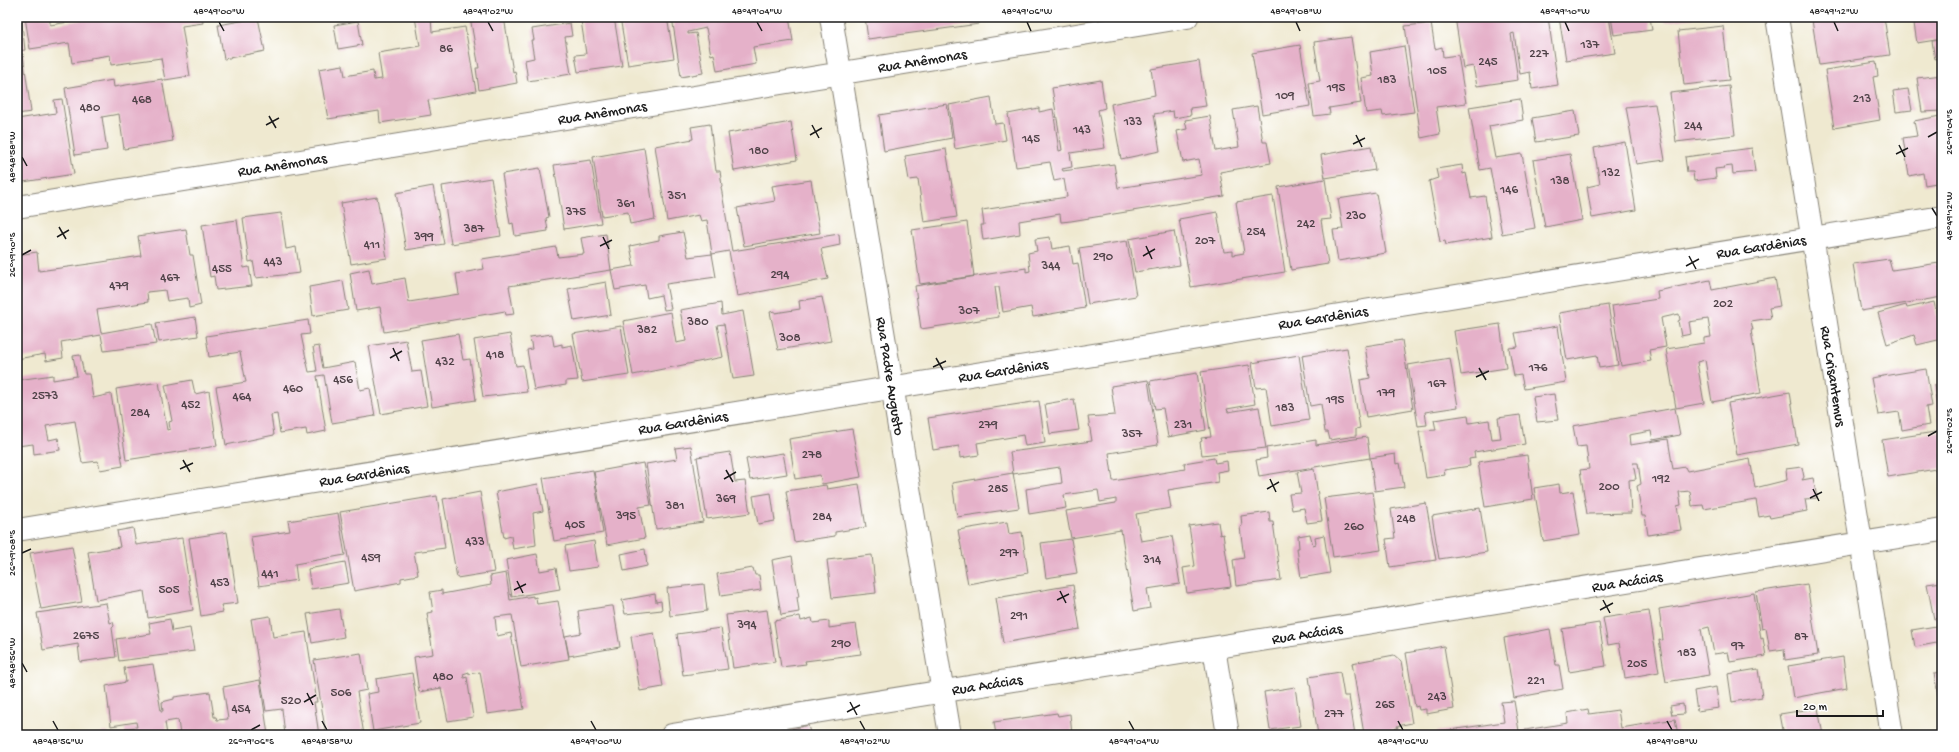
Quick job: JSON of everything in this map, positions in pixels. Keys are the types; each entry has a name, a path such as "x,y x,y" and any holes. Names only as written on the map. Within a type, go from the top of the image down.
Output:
{"street":[{"name":"Rua Padre Augusto","path":"831,17 950,735"},
{"name":"Rua Anêmonas","path":"17,207 1187,17"},
{"name":"Rua Crisantemus","path":"1777,17 1892,735"},
{"name":"Rua Gardênias","path":"17,530 1942,216"},
{"name":"Rua Acácias","path":"672,735 1942,530"},
{"path":"1214,648 1228,735"}],"building":[{"path":"17,17 21,17 25,50 17,51"},
{"path":"25,17 50,17 50,25 101,17 202,17 203,23 182,26 190,76 165,80 161,58 111,65 110,55 72,63 69,43 30,49"},
{"path":"311,17 324,17 325,18 311,20"},
{"path":"415,17 431,17 432,32 465,27 476,91 428,100 431,115 380,123 379,111 328,119 319,69 343,65 345,76 373,71 374,80 382,79 378,53 420,46"},
{"path":"470,17 504,17 513,72 515,71 517,83 479,90 476,68 479,68"},
{"path":"600,17 614,17 622,66 578,72 575,55 586,54 581,20"},
{"path":"620,17 667,17 674,58 628,65"},
{"path":"672,17 789,17 793,41 753,47 756,64 717,71 714,54 711,55 706,28 688,32 688,34 696,33 703,73 681,77"},
{"path":"865,17 978,17 979,24 868,39"},
{"path":"1455,17 1548,17 1558,85 1532,89 1530,72 1520,74 1514,33 1511,34 1518,80 1477,86 1473,66 1463,68"},
{"path":"1559,17 1609,17 1615,53 1566,60"},
{"path":"1611,17 1650,17 1652,30 1614,35"},
{"path":"1657,17 1693,18 1665,22 1665,19 1657,20"},
{"path":"1829,17 1884,17 1890,55 1819,65 1812,20"},
{"path":"1913,17 1942,17 1942,39 1917,43"},
{"path":"258,18 265,51 224,59 218,25"},
{"path":"358,21 362,45 338,49 334,25"},
{"path":"570,23 572,36 565,37 571,74 528,81 525,60 534,58 531,40 534,40 532,29"},
{"path":"1431,23 1435,49 1442,47 1443,57 1458,55 1466,103 1436,107 1440,134 1421,138 1405,26"},
{"path":"1723,26 1729,80 1684,85 1678,31"},
{"path":"1351,37 1361,103 1329,108 1330,114 1314,116 1309,83 1320,81 1314,42"},
{"path":"1942,40 1942,57 1935,59 1932,41"},
{"path":"1300,45 1310,106 1262,114 1252,53"},
{"path":"1404,46 1414,112 1383,116 1382,111 1366,113 1361,78 1373,76 1370,52"},
{"path":"23,54 31,112 17,114 17,55"},
{"path":"1199,61 1206,106 1190,108 1191,115 1174,118 1173,111 1154,114 1160,151 1121,159 1111,104 1155,95 1151,69"},
{"path":"1876,62 1878,76 1873,77 1880,120 1834,128 1825,70"},
{"path":"1942,75 1942,111 1922,112 1917,78"},
{"path":"162,79 173,141 124,149 119,114 102,117 107,150 75,155 65,88 113,80 114,87"},
{"path":"1101,80 1105,108 1098,110 1105,148 1070,153 1072,167 1062,169 1063,171 1114,164 1118,188 1202,175 1199,159 1183,162 1177,131 1187,129 1185,120 1210,116 1216,151 1239,147 1233,110 1257,106 1263,142 1267,142 1271,163 1220,172 1224,196 1071,221 1061,222 1060,214 1019,221 1020,234 983,240 981,225 984,225 982,210 1067,197 1064,179 1054,181 1050,162 1016,167 1008,114 1039,108 1039,112 1053,109 1059,151 1062,150 1052,88"},
{"path":"1729,86 1735,135 1676,142 1670,93"},
{"path":"1908,89 1912,110 1896,112 1893,91"},
{"path":"991,97 995,124 1003,123 1006,140 955,149 949,105"},
{"path":"62,99 74,174 17,183 17,119 56,113 54,100"},
{"path":"1520,99 1523,120 1489,126 1495,158 1522,154 1535,228 1502,234 1490,168 1480,170 1469,107"},
{"path":"947,104 952,138 884,151 879,115"},
{"path":"1655,104 1665,160 1636,164 1626,107"},
{"path":"1575,111 1579,136 1536,142 1532,118"},
{"path":"1939,114 1942,114 1942,182 1925,185 1923,173 1909,176 1903,138 1917,136 1914,121 1940,116"},
{"path":"791,122 797,160 734,171 728,133"},
{"path":"710,124 716,171 720,171 721,187 732,251 839,234 840,245 821,249 828,279 737,296 729,251 712,254 707,220 701,221 699,215 667,221 655,146 693,139 691,127"},
{"path":"1625,142 1636,210 1592,218 1587,187 1600,184 1594,148"},
{"path":"1371,146 1375,170 1325,178 1321,155"},
{"path":"644,148 655,219 630,224 628,212 602,216 593,157"},
{"path":"1752,148 1755,172 1733,174 1732,166 1723,167 1724,168 1715,169 1716,178 1694,181 1693,172 1687,172 1685,157"},
{"path":"946,149 957,217 924,222 918,179 909,180 905,156"},
{"path":"1570,154 1582,220 1545,227 1533,160"},
{"path":"591,160 601,223 564,229 554,165"},
{"path":"1462,165 1463,174 1466,173 1471,198 1485,196 1492,237 1446,245 1445,241 1440,242 1429,181 1438,178 1436,169"},
{"path":"540,168 549,217 546,218 548,231 515,236 513,223 510,224 502,174"},
{"path":"491,178 501,236 451,244 442,186"},
{"path":"1325,179 1331,219 1321,220 1328,264 1291,270 1278,187"},
{"path":"811,180 820,233 744,246 737,208 775,201 772,186"},
{"path":"433,186 444,244 406,250 396,193"},
{"path":"1376,193 1386,253 1338,261 1333,230 1343,229 1338,199"},
{"path":"1273,196 1285,272 1191,287 1179,219 1217,212 1224,252 1233,251 1233,255 1244,253 1236,202"},
{"path":"377,197 387,258 351,264 341,203"},
{"path":"281,213 286,249 296,247 300,273 256,278 253,261 249,262 243,218"},
{"path":"237,220 244,268 249,267 252,286 216,290 214,276 210,277 202,225"},
{"path":"967,222 974,276 920,284 912,230"},
{"path":"186,229 190,255 193,255 201,305 189,308 188,298 167,301 165,290 147,292 148,302 97,310 101,333 152,324 156,344 104,351 101,335 61,342 63,358 46,361 45,354 17,359 17,255 37,252 39,271 141,256 138,236"},
{"path":"1174,231 1180,265 1135,272 1129,239"},
{"path":"683,232 688,257 712,254 716,277 666,284 671,309 664,310 661,295 647,298 645,285 615,290 611,270 634,266 630,246 659,240 659,236"},
{"path":"606,234 611,270 509,286 514,314 506,315 505,311 384,332 380,307 356,311 350,273 369,269 372,284 405,278 409,302 459,294 456,274 484,269 482,259 556,247 558,257 584,254 581,238"},
{"path":"1050,237 1052,249 1070,246 1073,264 1078,263 1085,308 1033,317 1031,307 1003,312 999,287 995,287 999,317 921,329 915,286 1026,268 1026,272 1030,271 1028,253 1037,251 1035,239"},
{"path":"1127,241 1136,296 1088,304 1079,248"},
{"path":"1889,259 1892,270 1939,263 1942,297 1861,311 1853,264"},
{"path":"1775,278 1780,306 1769,308 1771,318 1751,321 1753,330 1751,330 1761,393 1712,402 1705,360 1697,362 1704,403 1676,408 1666,349 1704,343 1704,338 1711,337 1708,319 1689,322 1691,334 1681,336 1678,321 1680,320 1679,314 1661,318 1666,347 1649,350 1651,361 1621,366 1612,306 1658,299 1657,291 1710,280 1712,290"},
{"path":"343,281 348,310 313,316 309,287"},
{"path":"606,282 611,315 574,321 568,289"},
{"path":"822,297 831,341 778,350 770,312 775,311 775,313 800,309 799,301"},
{"path":"1934,302 1942,339 1917,345 1914,335 1887,344 1878,313 1906,305 1907,308"},
{"path":"721,303 722,315 743,311 754,376 733,379 724,324 717,325 723,357 633,375 623,321 671,312 676,343 686,341 680,310"},
{"path":"1608,305 1618,365 1599,368 1597,355 1567,360 1559,313"},
{"path":"195,317 198,336 159,342 156,323"},
{"path":"308,320 310,334 301,335 309,372 317,371 313,347 319,346 323,368 355,362 360,390 370,388 375,416 332,423 324,375 317,376 326,431 307,435 306,429 280,433 277,414 271,415 274,435 226,445 216,387 246,382 240,352 209,357 206,336"},
{"path":"1500,324 1506,368 1461,375 1454,331"},
{"path":"621,326 629,375 582,382 573,334"},
{"path":"1558,326 1566,382 1524,389 1521,375 1514,376 1509,348 1518,347 1515,333"},
{"path":"458,334 463,360 470,359 476,400 432,407 421,340"},
{"path":"510,334 516,366 523,365 527,392 483,397 474,340"},
{"path":"552,334 554,346 562,344 562,347 572,345 578,380 566,381 566,385 534,390 527,350 532,349 530,337"},
{"path":"406,340 412,372 421,371 427,406 381,414 369,346"},
{"path":"1402,340 1413,409 1366,417 1360,380 1370,378 1365,346"},
{"path":"1347,348 1360,428 1356,429 1356,436 1330,440 1328,432 1325,432 1321,404 1310,406 1302,355"},
{"path":"80,355 84,374 89,374 93,398 111,394 123,466 100,470 98,461 82,463 75,421 46,426 49,440 58,438 60,450 34,454 33,444 17,446 17,380 53,375 53,380 77,376 73,356"},
{"path":"1299,355 1309,420 1272,426 1266,387 1256,388 1252,363"},
{"path":"1450,358 1458,407 1425,412 1427,425 1418,426 1408,365"},
{"path":"1249,365 1255,404 1227,409 1228,412 1259,407 1266,448 1202,455 1200,442 1202,441 1201,438 1211,437 1201,372"},
{"path":"1926,369 1932,406 1926,407 1929,425 1902,430 1899,412 1878,415 1871,378"},
{"path":"1197,373 1206,430 1168,437 1163,408 1155,409 1150,381"},
{"path":"192,380 195,394 209,391 217,446 126,460 116,389 159,382 167,430 170,429 169,422 172,421 165,385"},
{"path":"1148,380 1158,445 1109,453 1113,481 1185,469 1184,463 1214,458 1215,463 1227,461 1228,470 1217,472 1218,482 1168,490 1171,508 1136,514 1141,541 1172,536 1180,584 1147,589 1150,608 1134,611 1121,530 1071,538 1066,511 1116,503 1116,499 1100,502 1098,490 1064,495 1066,508 1029,514 1026,489 1062,483 1060,467 1013,474 1010,452 1092,441 1088,417 1115,415 1111,386"},
{"path":"1942,384 1942,420 1939,421 1934,385"},
{"path":"1790,392 1798,444 1737,455 1728,403"},
{"path":"1554,394 1558,420 1537,422 1533,397"},
{"path":"1074,399 1079,430 1050,434 1045,404"},
{"path":"1039,401 1045,443 1025,446 1023,435 977,443 979,455 960,458 959,446 933,450 928,418"},
{"path":"1675,408 1680,435 1653,440 1651,431 1629,435 1630,445 1668,439 1673,469 1685,467 1687,471 1750,459 1755,488 1787,480 1786,469 1802,467 1804,477 1802,480 1813,478 1817,498 1805,499 1807,511 1770,518 1769,515 1759,517 1756,500 1704,509 1703,505 1692,506 1690,491 1679,492 1681,505 1677,506 1681,530 1648,535 1645,516 1642,516 1637,486 1641,484 1638,463 1633,463 1636,479 1629,480 1631,513 1587,514 1580,470 1589,469 1586,446 1577,447 1573,426"},
{"path":"1468,415 1469,423 1489,420 1492,439 1501,438 1498,418 1520,415 1525,444 1474,452 1475,458 1469,459 1470,466 1444,470 1445,475 1426,478 1419,431 1436,430 1434,420"},
{"path":"852,429 861,477 822,484 820,475 795,479 789,439"},
{"path":"1942,431 1942,468 1888,477 1882,440"},
{"path":"1367,437 1370,458 1259,476 1256,460 1267,458 1266,448 1316,440 1316,445"},
{"path":"691,446 703,522 656,529 646,464 677,459 675,448"},
{"path":"730,452 735,482 745,481 750,513 707,519 697,457"},
{"path":"783,453 787,474 750,480 746,459"},
{"path":"1395,454 1396,464 1400,463 1404,487 1375,491 1370,458"},
{"path":"1527,455 1533,499 1485,507 1478,462"},
{"path":"643,463 651,505 639,507 645,538 607,545 594,472"},
{"path":"17,466 20,482 17,482"},
{"path":"1314,469 1322,521 1307,523 1304,508 1292,510 1289,494 1301,493 1297,472"},
{"path":"593,470 603,533 554,541 543,478"},
{"path":"1013,473 1019,508 957,517 952,483"},
{"path":"538,484 543,511 533,513 536,545 513,549 511,536 504,538 496,492"},
{"path":"859,484 866,527 835,532 835,536 794,542 786,491 826,485 827,489"},
{"path":"1559,484 1560,493 1573,491 1580,535 1543,541 1534,488"},
{"path":"480,492 494,572 457,578 443,499"},
{"path":"1373,492 1381,550 1333,557 1324,498"},
{"path":"771,493 775,521 758,524 753,496"},
{"path":"437,496 445,548 414,552 418,575 401,578 401,582 354,591 340,512"},
{"path":"1426,503 1436,560 1390,567 1386,539 1395,538 1391,509"},
{"path":"1480,508 1487,552 1439,559 1432,516"},
{"path":"1269,512 1270,522 1273,522 1281,580 1236,586 1233,560 1244,558 1240,527 1242,526 1241,516"},
{"path":"338,513 345,555 295,564 297,580 259,586 251,537 290,531 288,521"},
{"path":"1007,522 1009,534 1022,532 1028,573 968,584 958,530"},
{"path":"1218,522 1220,535 1223,534 1231,587 1187,593 1183,568 1195,566 1189,526"},
{"path":"133,528 136,545 182,538 193,610 148,618 144,591 96,600 88,552 120,547 117,531"},
{"path":"227,532 238,603 221,605 223,612 201,616 189,538"},
{"path":"1310,534 1313,545 1316,544 1315,537 1324,535 1330,573 1301,578 1297,548 1299,548 1298,536"},
{"path":"1071,539 1077,573 1046,578 1041,543"},
{"path":"594,541 598,567 569,571 565,546"},
{"path":"72,546 82,602 41,609 30,553"},
{"path":"645,549 647,566 624,571 621,554"},
{"path":"537,554 540,571 556,568 560,589 512,597 506,560"},
{"path":"872,555 876,593 832,598 827,560"},
{"path":"792,556 799,597 797,597 799,612 781,615 772,560"},
{"path":"345,562 349,583 311,589 308,569"},
{"path":"753,568 755,575 759,575 761,590 721,596 717,574"},
{"path":"506,573 510,600 533,596 533,598 536,597 537,604 558,601 569,659 521,667 512,615 495,617 497,636 511,633 524,709 487,714 480,672 469,674 469,672 463,674 464,678 467,677 473,717 448,721 441,688 419,692 414,657 433,654 427,613 433,612 430,592 442,590 442,594 491,585 490,576"},
{"path":"1942,582 1942,617 1934,619 1927,584"},
{"path":"704,584 707,611 670,616 667,588"},
{"path":"1807,584 1818,655 1785,660 1784,649 1770,651 1766,628 1762,629 1756,592"},
{"path":"1073,585 1080,629 1003,643 996,598"},
{"path":"1754,593 1761,639 1763,638 1766,656 1730,662 1728,652 1714,654 1709,627 1701,629 1709,675 1666,682 1659,639 1663,640 1659,609"},
{"path":"655,594 656,602 661,601 662,610 625,614 622,600"},
{"path":"106,603 110,623 113,622 114,626 112,628 116,657 80,662 78,644 43,650 37,613"},
{"path":"613,606 620,647 569,656 565,636 581,633 578,611"},
{"path":"339,609 344,637 312,643 307,614"},
{"path":"767,610 775,662 733,668 726,615"},
{"path":"1649,611 1659,672 1625,678 1619,643 1608,645 1603,618"},
{"path":"270,616 273,637 306,632 317,702 314,702 319,735 285,735 282,709 266,711 251,619"},
{"path":"800,616 801,621 812,618 813,623 829,621 829,628 856,624 861,654 805,661 806,664 781,667 774,621"},
{"path":"170,619 172,631 190,628 194,651 119,661 116,639 151,634 149,623"},
{"path":"1599,623 1606,666 1569,672 1562,629"},
{"path":"1942,625 1942,642 1915,647 1912,630"},
{"path":"721,628 728,669 683,675 677,634"},
{"path":"1550,629 1556,665 1559,665 1563,689 1514,698 1504,638"},
{"path":"654,633 663,687 640,691 631,637"},
{"path":"1444,646 1454,709 1426,714 1426,709 1419,710 1418,706 1415,707 1406,653"},
{"path":"361,653 367,690 357,692 364,735 326,735 314,660"},
{"path":"1394,655 1401,661 1412,723 1397,726 1398,728 1364,734 1352,663"},
{"path":"1843,657 1847,688 1793,698 1788,666"},
{"path":"153,664 161,711 163,711 162,702 174,699 174,697 210,692 214,717 216,717 217,720 228,719 223,687 260,680 268,735 180,735 178,720 165,722 167,735 117,735 125,733 125,728 137,727 136,722 111,726 106,686 126,682 124,668"},
{"path":"1758,669 1762,697 1732,702 1728,674"},
{"path":"1340,672 1344,696 1349,696 1355,735 1318,735 1309,677"},
{"path":"1942,672 1942,695 1938,695 1934,673"},
{"path":"412,673 420,723 373,731 367,694 378,692 376,679"},
{"path":"1295,687 1301,726 1270,730 1264,692"},
{"path":"1716,687 1719,708 1697,711 1694,691"},
{"path":"1514,701 1519,731 1568,723 1567,713 1588,709 1589,714 1618,710 1621,728 1675,719 1678,735 1437,735 1436,732 1504,722 1501,702"},
{"path":"1683,704 1684,714 1672,715 1670,706"},
{"path":"1818,708 1823,735 1784,735 1780,714"},
{"path":"1057,713 1058,716 1070,714 1072,735 996,735 994,722"},
{"path":"808,725 810,733 793,735 792,729"},
{"path":"1153,731 1154,735 1126,734"},
{"path":"1308,731 1309,735 1288,735 1288,734"},
{"path":"108,732 109,735 94,735 94,734"}]}
